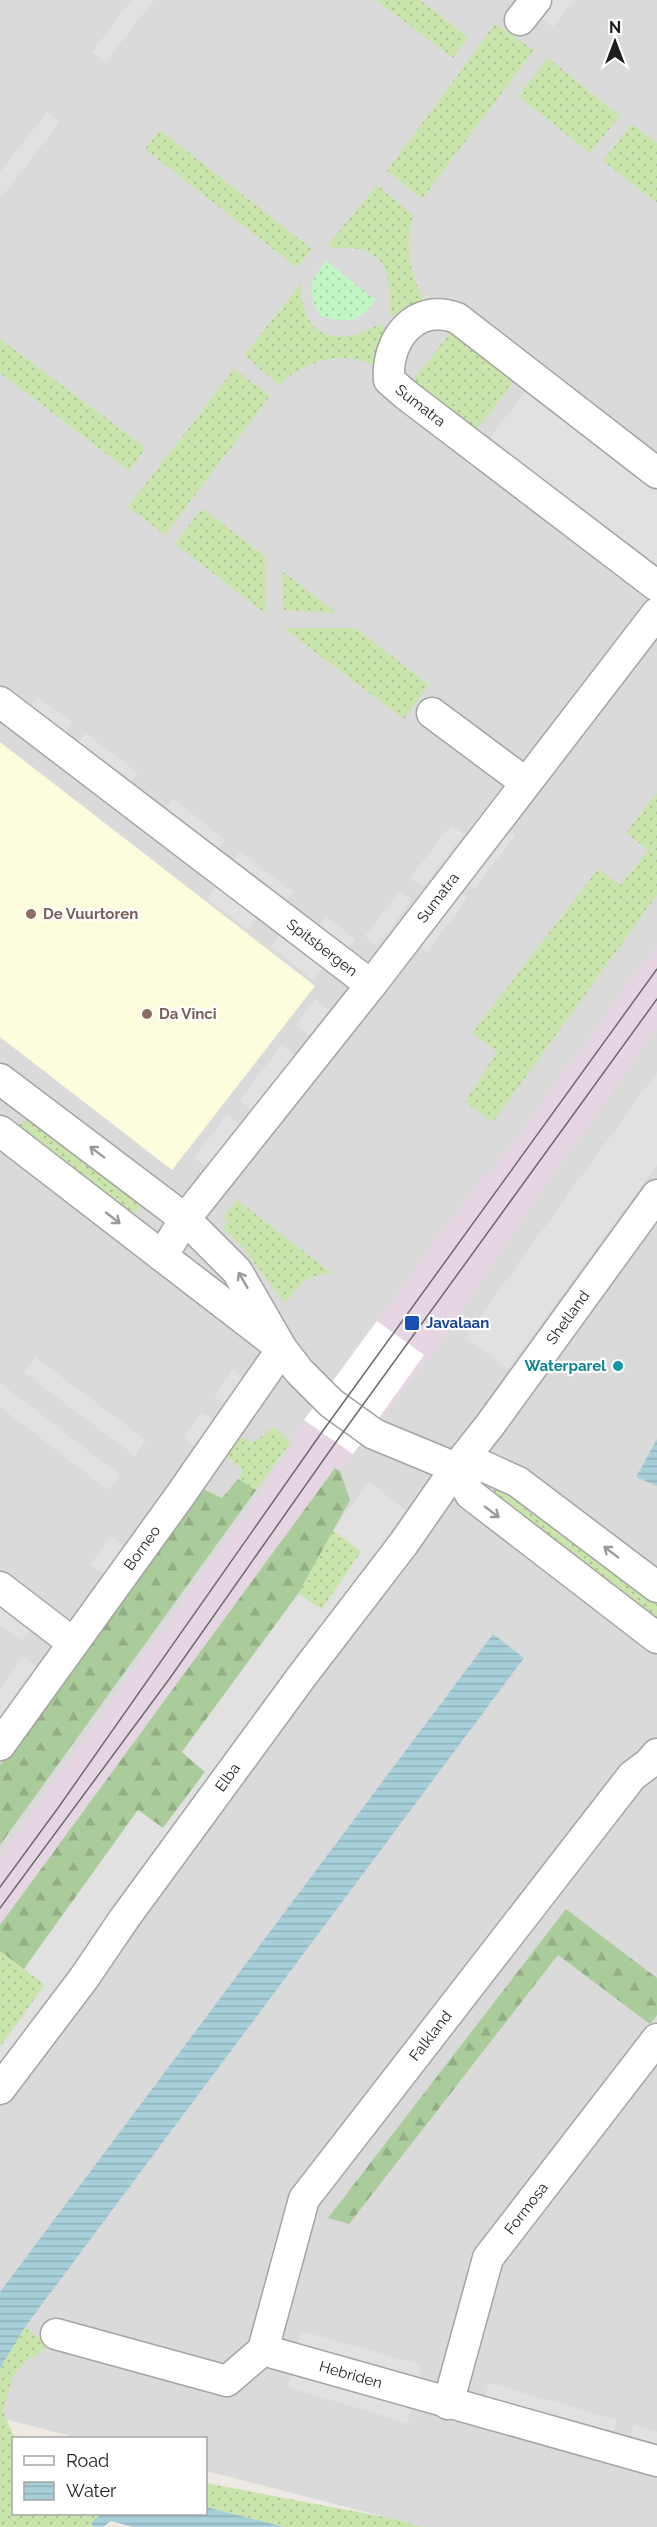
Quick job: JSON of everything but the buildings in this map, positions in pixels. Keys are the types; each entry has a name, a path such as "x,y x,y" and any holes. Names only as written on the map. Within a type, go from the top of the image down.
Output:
{"street":[{"name":"Sumatra","path":"657,473 456,318 441,312 428,314 402,331 392,349 388,365 389,380 657,586"},
{"name":"Sumatra","path":"371,985 657,613"},
{"name":"Spitsbergen","path":"0,702 371,985 185,1219 162,1256"},
{"path":"432,713 526,783"},
{"path":"0,1116 9,1086 185,1219 237,1270 282,1349 312,1386 331,1403 374,1434 456,1468 483,1466 518,1482 657,1587"},
{"path":"0,1131 282,1349"},
{"name":"Shetland","path":"456,1468 497,1417 657,1195"},
{"name":"Borneo","path":"0,1745 179,1497 282,1349"},
{"path":"456,1468 470,1494 657,1638"},
{"name":"Elba","path":"0,2089 84,1978 289,1694 398,1552 456,1468"},
{"path":"0,1587 73,1643"},
{"name":"Falkland","path":"263,2350 304,2199 632,1776 657,1754"},
{"name":"Formosa","path":"448,2404 488,2259 657,2039"},
{"path":"56,2334 227,2381 263,2350"},
{"name":"Hebriden","path":"263,2350 448,2404 657,2461"}],"shaded area":[{"path":"0,0 657,0 657,2527 424,2527 207,2471 207,2437 75,2437 0,2418"},
{"path":"132,0 154,0 105,63 92,52"},
{"path":"552,0 574,0 553,27 539,17"},
{"path":"47,112 60,122 0,199 0,172"},
{"path":"527,389 657,489 657,569 488,440"},
{"path":"38,697 72,722 62,735 29,709"},
{"path":"85,733 138,773 128,785 76,745"},
{"name":"Da Vinci","path":"0,742 315,986 172,1170 0,1037"},
{"path":"173,799 225,840 216,853 163,812"},
{"path":"451,825 464,834 423,887 410,878"},
{"path":"503,827 515,836 474,889 462,880"},
{"path":"240,852 293,892 284,904 231,864"},
{"path":"216,886 257,918 249,930 207,898"},
{"path":"455,889 468,898 427,952 414,942"},
{"path":"400,891 412,900 377,946 365,936"},
{"path":"326,917 355,939 345,952 316,929"},
{"path":"280,934 323,967 313,980 271,946"},
{"path":"657,944 657,1028 533,1203 441,1343 340,1471 335,1468 0,1925 0,1857 297,1440 293,1437 304,1420 485,1173 489,1176"},
{"path":"315,999 329,1010 310,1035 296,1024"},
{"path":"282,1045 295,1055 252,1110 239,1100"},
{"path":"657,1072 657,1165 508,1369 465,1337"},
{"path":"227,1114 241,1125 208,1168 194,1158"},
{"path":"35,1357 146,1440 135,1456 24,1372"},
{"path":"232,1370 246,1380 227,1405 214,1396"},
{"path":"0,1383 120,1475 108,1490 0,1407"},
{"path":"202,1412 215,1421 197,1447 184,1437"},
{"path":"369,1482 406,1510 0,2066 0,2047 45,1985 24,1969 138,1810 163,1828 205,1772 182,1752 298,1594 322,1609 361,1552 333,1530"},
{"path":"111,1537 125,1548 105,1575 91,1564"},
{"path":"0,1605 32,1628 22,1641 0,1625"},
{"path":"23,1657 37,1668 0,1719 0,1689"},
{"path":"301,2331 422,2365 418,2380 297,2346"},
{"path":"293,2369 413,2406 407,2423 288,2387"},
{"path":"489,2383 617,2420 612,2436 484,2399"},
{"path":"634,2425 657,2432 657,2449 630,2441"}],"green space":[{"path":"376,0 420,0 468,37 453,58"},
{"path":"495,24 534,50 422,199 387,171"},
{"path":"548,58 620,116 590,153 518,96"},
{"path":"632,124 657,143 657,203 603,161"},
{"path":"160,130 312,249 297,268 145,149"},
{"path":"377,185 413,215 409,239 410,260 415,280 425,303 398,322 390,313 388,279 385,270 374,255 351,248 327,246"},
{"path":"326,261 376,300 358,317 339,320 321,317 313,301 312,288 316,276"},
{"path":"302,282 302,303 308,319 324,334 346,336 357,334 379,324 391,330 381,362 372,364 349,358 320,361 302,368 279,385 244,355"},
{"path":"454,328 517,378 474,433 410,384"},
{"path":"0,339 146,448 129,471 0,373"},
{"path":"234,369 270,396 165,535 128,507"},
{"path":"202,508 265,556 266,614 175,544"},
{"path":"282,571 337,613 283,610"},
{"path":"283,628 356,628 429,685 404,719"},
{"path":"657,792 657,895 493,1122 465,1102 497,1052 472,1033 598,869 621,885 648,850 626,833"},
{"path":"28,1119 143,1203 130,1220 18,1131 19,1125"},
{"path":"237,1200 333,1274 316,1276 305,1281 285,1303 242,1247 223,1229 228,1222 224,1217"},
{"path":"274,1427 290,1443 256,1490 238,1479 243,1470 225,1455 238,1435 253,1443"},
{"path":"335,1468 340,1471 350,1500 298,1594 182,1752 205,1772 163,1828 138,1810 24,1969 0,1951 0,1925"},
{"path":"238,1479 256,1490 0,1845 0,1765 201,1488 222,1498"},
{"path":"497,1485 562,1528 657,1601 657,1624 489,1498"},
{"path":"333,1530 361,1552 321,1610 298,1594"},
{"path":"566,1909 657,1978 657,2015 650,2024 558,1955 349,2224 328,2218"},
{"path":"0,1951 45,1984 2,2045 0,2044"},
{"path":"25,2327 49,2344 34,2358 30,2357 13,2376 3,2411 13,2435 22,2437 12,2437 12,2515 100,2515 91,2523 94,2527 0,2527 0,2368"},
{"path":"207,2483 390,2518 424,2527 285,2527 207,2507"}],"water":[{"path":"657,1439 657,1486 636,1477"},
{"path":"493,1634 524,1658 25,2327 0,2368 0,2292"},
{"path":"207,2507 285,2527 133,2527 111,2521 103,2527 94,2527 91,2523 100,2515 207,2515"}],"pier":[{"path":"377,1321 424,1355 353,1454 304,1420"}],"tram line":[{"path":"0,1887 322,1432 657,969"},
{"path":"0,1908 170,1678 336,1442 657,999"}],"place":[{"name":"De Vuurtoren","path":"31,914"},
{"name":"Da Vinci","path":"147,1014"},
{"name":"Javalaan","path":"412,1323"},
{"name":"Waterparel","path":"618,1366"}]}
